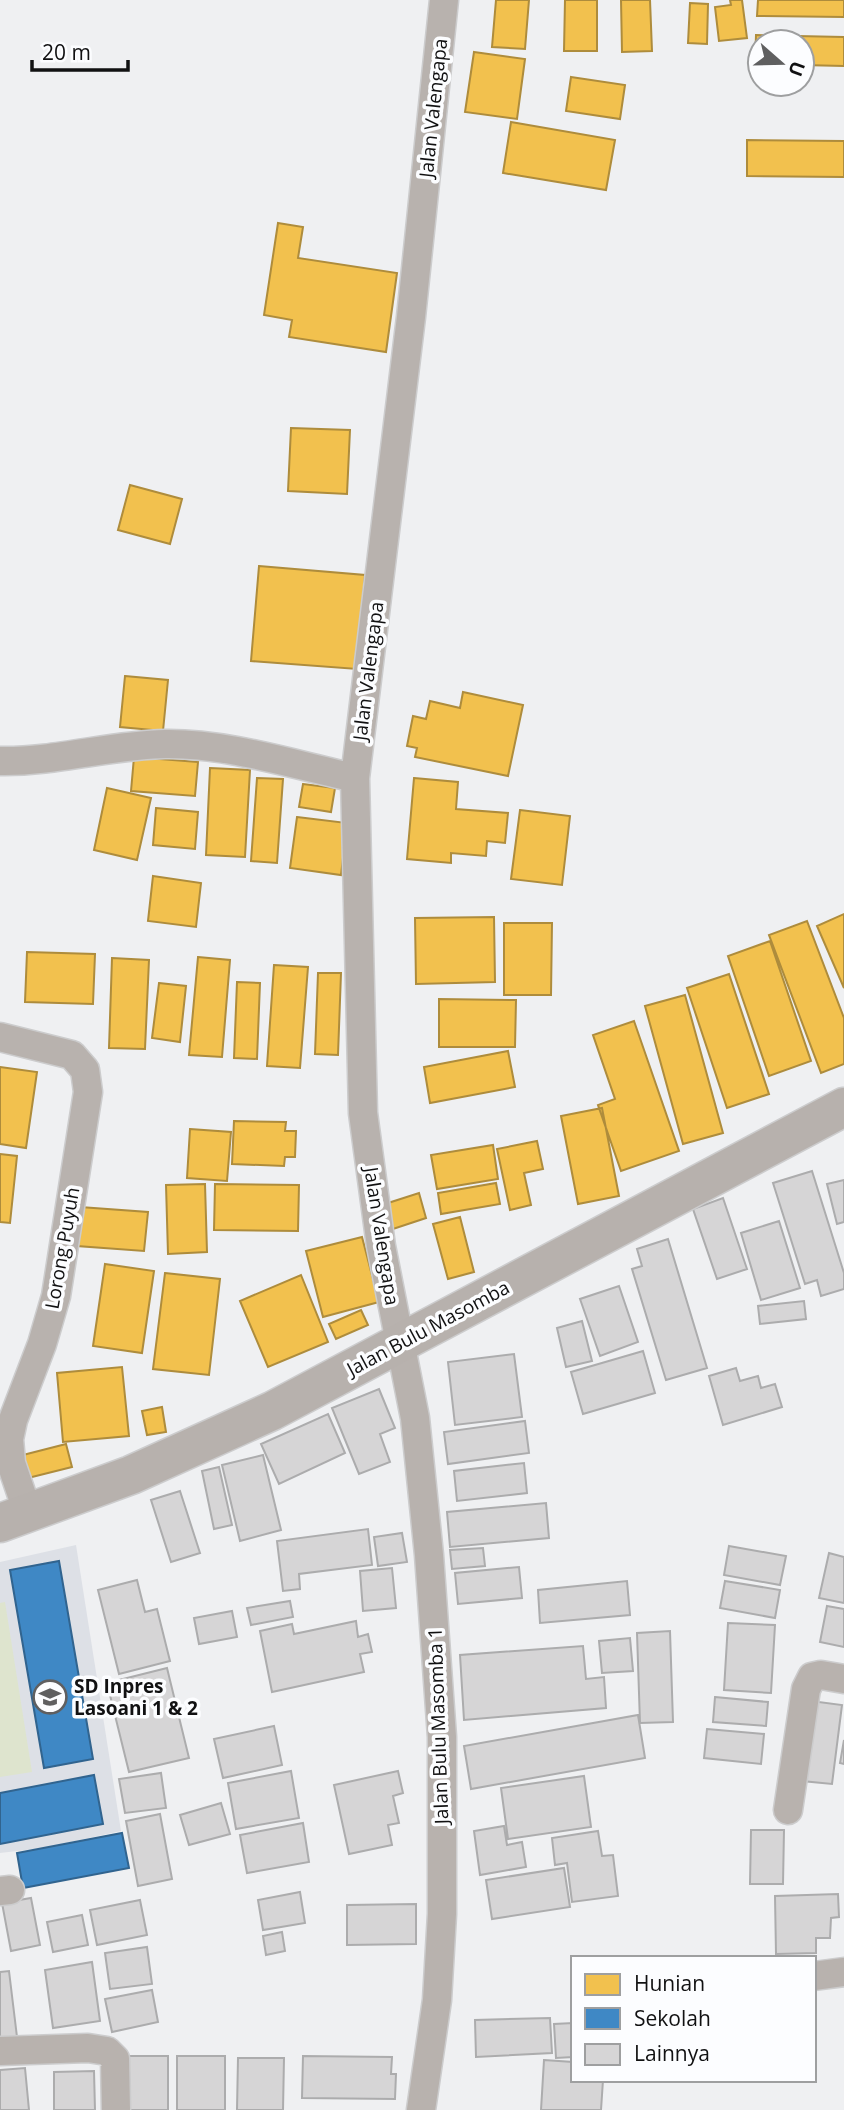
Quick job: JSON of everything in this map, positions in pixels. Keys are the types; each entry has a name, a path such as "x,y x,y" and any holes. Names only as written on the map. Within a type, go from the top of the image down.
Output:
{"street":[{"name":"Jalan Valengapa","path":"400,1343 381,1246 363,1113 355,778 411,317 444,0"},
{"path":"0,761 167,744 226,750 355,778"},
{"name":"Lorong Puyuh","path":"0,1037 72,1055 85,1070 88,1092 56,1296 42,1344 13,1420 9,1439 14,1518"},
{"name":"Jalan Bulu Masomba","path":"14,1518 143,1469 272,1411 844,1107"},
{"name":"Jalan Bulu Masomba 1","path":"400,1343 415,1418 429,1555 442,1737 442,1914 437,2000 421,2110"},
{"path":"788,1810 806,1689 812,1677 821,1675 844,1679"},
{"path":"816,1976 844,1972"},
{"path":"0,2051 88,2048 107,2051 115,2059 116,2110"}],"shaded area":[{"name":"SD Inpres Lasoani 1 & 2","path":"76,1545 121,1831 43,1848 0,1853 0,1562"}],"green space":[{"path":"5,1602 32,1772 0,1777 0,1603"}],"building: Hunian":[{"path":"496,0 529,0 525,49 492,47"},
{"path":"565,0 597,0 597,51 564,51"},
{"path":"621,0 650,0 652,51 622,52"},
{"path":"730,0 742,0 746,38 719,41 715,7 731,5"},
{"path":"758,0 844,0 844,17 757,16"},
{"path":"690,3 708,4 707,44 688,43"},
{"path":"816,36 844,37 844,66 816,65"},
{"path":"474,52 525,59 517,119 465,112"},
{"path":"571,77 625,85 620,119 566,111"},
{"path":"511,122 615,140 606,190 503,173"},
{"path":"747,140 844,141 844,177 747,176"},
{"path":"278,223 303,227 298,258 397,273 386,352 289,337 292,320 264,315"},
{"path":"291,428 350,430 347,494 288,491"},
{"path":"130,485 182,499 170,544 118,530"},
{"path":"259,566 365,575 357,669 251,661"},
{"path":"125,676 168,680 163,731 120,727"},
{"path":"463,692 523,705 508,776 415,757 417,748 407,746 413,716 426,719 430,701 460,708"},
{"path":"134,757 198,762 195,796 131,791"},
{"path":"210,768 250,770 245,857 206,855"},
{"path":"257,778 283,779 277,863 251,861"},
{"path":"414,778 458,782 456,809 508,813 505,843 487,841 486,856 451,853 451,863 407,859"},
{"path":"303,784 335,788 331,812 299,807"},
{"path":"107,788 151,798 137,860 94,850"},
{"path":"156,808 198,812 195,849 153,845"},
{"path":"520,810 570,816 562,885 511,879"},
{"path":"297,817 347,823 341,875 290,868"},
{"path":"153,876 201,883 196,927 148,921"},
{"path":"844,914 844,988 817,926"},
{"path":"494,917 495,982 416,984 415,918"},
{"path":"807,921 844,1018 844,1064 821,1073 769,935"},
{"path":"504,923 552,923 551,995 504,995"},
{"path":"770,941 811,1061 769,1076 728,956"},
{"path":"27,952 95,954 93,1004 25,1002"},
{"path":"198,957 230,960 222,1057 189,1055"},
{"path":"112,958 149,960 145,1049 109,1048"},
{"path":"274,965 308,967 300,1068 267,1066"},
{"path":"318,973 341,973 338,1055 315,1054"},
{"path":"729,974 769,1094 727,1108 687,988"},
{"path":"237,982 260,983 257,1059 234,1058"},
{"path":"159,983 186,986 180,1042 152,1038"},
{"path":"685,995 723,1133 683,1144 645,1006"},
{"path":"439,999 516,1000 515,1047 439,1047"},
{"path":"634,1021 679,1151 621,1171 598,1105 615,1099 593,1035"},
{"path":"508,1051 515,1087 430,1103 424,1067"},
{"path":"0,1067 37,1072 26,1148 0,1144"},
{"path":"602,1108 619,1196 578,1204 561,1116"},
{"path":"234,1121 286,1122 285,1131 296,1131 295,1157 285,1157 284,1166 232,1164"},
{"path":"190,1129 231,1132 227,1181 187,1178"},
{"path":"537,1141 543,1169 524,1173 531,1205 510,1210 497,1149"},
{"path":"493,1145 498,1179 437,1189 431,1155"},
{"path":"0,1154 17,1156 10,1223 0,1222"},
{"path":"496,1183 500,1204 441,1214 438,1193"},
{"path":"205,1184 207,1252 168,1254 166,1185"},
{"path":"215,1184 299,1185 298,1231 214,1230"},
{"path":"419,1193 426,1218 393,1229 385,1204"},
{"path":"80,1207 148,1212 144,1251 77,1246"},
{"path":"460,1217 474,1272 448,1279 433,1224"},
{"path":"362,1237 379,1302 323,1317 306,1251"},
{"path":"105,1264 154,1271 142,1353 93,1346"},
{"path":"165,1273 220,1279 209,1375 153,1369"},
{"path":"301,1275 328,1342 268,1367 240,1301"},
{"path":"361,1310 368,1325 336,1339 329,1324"},
{"path":"122,1367 129,1436 63,1442 57,1373"},
{"path":"162,1407 166,1432 147,1435 142,1411"},
{"path":"66,1444 72,1467 24,1479 19,1456"}],"building: Sekolah":[{"path":"59,1561 93,1759 44,1768 10,1570"},
{"path":"94,1775 103,1824 0,1844 0,1793"},
{"path":"122,1833 129,1868 23,1888 17,1853"}],"building: Lainnya":[{"path":"812,1171 844,1273 844,1289 821,1296 817,1280 805,1284 773,1183"},
{"path":"844,1180 844,1222 837,1224 827,1184"},
{"path":"723,1198 747,1269 717,1279 693,1209"},
{"path":"779,1221 800,1288 761,1300 741,1233"},
{"path":"668,1239 707,1368 666,1380 632,1269 642,1266 637,1249"},
{"path":"619,1286 638,1342 600,1356 580,1299"},
{"path":"804,1301 806,1319 760,1324 758,1306"},
{"path":"582,1321 592,1361 566,1367 557,1328"},
{"path":"643,1351 655,1393 583,1414 571,1372"},
{"path":"514,1354 522,1417 455,1425 448,1362"},
{"path":"736,1368 740,1381 758,1376 761,1388 775,1384 782,1407 723,1425 709,1376"},
{"path":"379,1389 395,1428 380,1434 390,1462 359,1474 332,1408"},
{"path":"328,1414 345,1453 279,1484 261,1444"},
{"path":"525,1421 529,1453 448,1464 444,1432"},
{"path":"263,1455 281,1530 240,1541 222,1465"},
{"path":"524,1463 527,1493 457,1501 454,1471"},
{"path":"219,1467 232,1525 214,1529 202,1471"},
{"path":"180,1491 200,1553 171,1562 151,1500"},
{"path":"546,1503 549,1538 450,1547 447,1512"},
{"path":"368,1529 372,1565 299,1574 300,1589 283,1591 277,1541"},
{"path":"402,1533 407,1562 378,1566 374,1537"},
{"path":"729,1546 786,1556 780,1585 724,1575"},
{"path":"483,1548 485,1566 452,1569 450,1550"},
{"path":"829,1553 844,1557 844,1603 819,1598"},
{"path":"519,1567 522,1598 458,1604 455,1573"},
{"path":"392,1568 396,1608 363,1611 360,1571"},
{"path":"137,1580 145,1612 157,1609 170,1661 119,1674 98,1590"},
{"path":"627,1581 630,1615 540,1623 538,1590"},
{"path":"725,1581 780,1590 775,1618 720,1608"},
{"path":"290,1601 293,1617 251,1625 247,1608"},
{"path":"827,1606 844,1609 844,1647 820,1642"},
{"path":"232,1611 237,1637 199,1644 194,1618"},
{"path":"356,1621 358,1637 368,1634 372,1652 360,1654 364,1672 272,1692 260,1631 292,1624 294,1634"},
{"path":"728,1623 775,1625 771,1693 724,1690"},
{"path":"670,1631 673,1722 640,1723 637,1633"},
{"path":"630,1638 633,1671 602,1673 599,1641"},
{"path":"583,1646 586,1679 604,1677 606,1708 464,1720 460,1655"},
{"path":"167,1668 189,1758 129,1772 107,1683"},
{"path":"715,1697 768,1702 766,1726 713,1722"},
{"path":"811,1701 842,1705 832,1784 802,1781"},
{"path":"638,1715 645,1758 471,1789 464,1746"},
{"path":"274,1726 282,1765 223,1778 214,1739"},
{"path":"707,1729 764,1734 761,1764 704,1758"},
{"path":"844,1740 844,1764 840,1763"},
{"path":"291,1771 299,1818 236,1829 228,1783"},
{"path":"398,1771 403,1793 393,1796 399,1823 388,1825 392,1845 349,1854 334,1785"},
{"path":"161,1773 166,1808 125,1813 119,1779"},
{"path":"584,1776 591,1827 508,1839 501,1788"},
{"path":"221,1803 230,1834 189,1845 180,1815"},
{"path":"160,1814 172,1879 138,1886 126,1821"},
{"path":"303,1823 309,1862 247,1873 240,1835"},
{"path":"504,1826 507,1845 522,1842 526,1867 480,1875 474,1831"},
{"path":"751,1830 784,1830 783,1884 750,1884"},
{"path":"598,1831 602,1856 613,1855 618,1896 572,1902 567,1863 555,1865 552,1838"},
{"path":"564,1868 570,1907 492,1919 486,1880"},
{"path":"300,1892 305,1923 263,1930 258,1900"},
{"path":"838,1894 839,1917 831,1918 830,1938 816,1938 816,1953 776,1954 775,1896"},
{"path":"31,1898 40,1945 11,1951 2,1903"},
{"path":"140,1900 147,1935 97,1945 90,1910"},
{"path":"416,1904 416,1944 347,1945 347,1905"},
{"path":"82,1915 88,1945 53,1952 47,1922"},
{"path":"282,1932 285,1951 266,1955 263,1936"},
{"path":"147,1947 152,1984 110,1989 105,1953"},
{"path":"92,1962 100,2021 53,2028 45,1970"},
{"path":"9,1971 17,2037 0,2039 0,1972"},
{"path":"152,1990 158,2022 112,2032 105,1999"},
{"path":"550,2018 552,2053 476,2057 475,2020"},
{"path":"571,2023 571,2057 556,2058 554,2024"},
{"path":"129,2056 168,2056 168,2110 129,2110"},
{"path":"177,2056 225,2056 225,2110 177,2110"},
{"path":"303,2056 392,2057 391,2074 396,2074 395,2099 302,2098"},
{"path":"238,2058 284,2058 283,2110 237,2110"},
{"path":"544,2060 571,2062 571,2082 603,2082 601,2110 541,2110"},
{"path":"25,2068 29,2110 0,2110 0,2070"},
{"path":"94,2071 95,2110 54,2110 54,2072"}],"place":[{"name":"SD Inpres Lasoani 1 & 2","path":"50,1697"}]}
